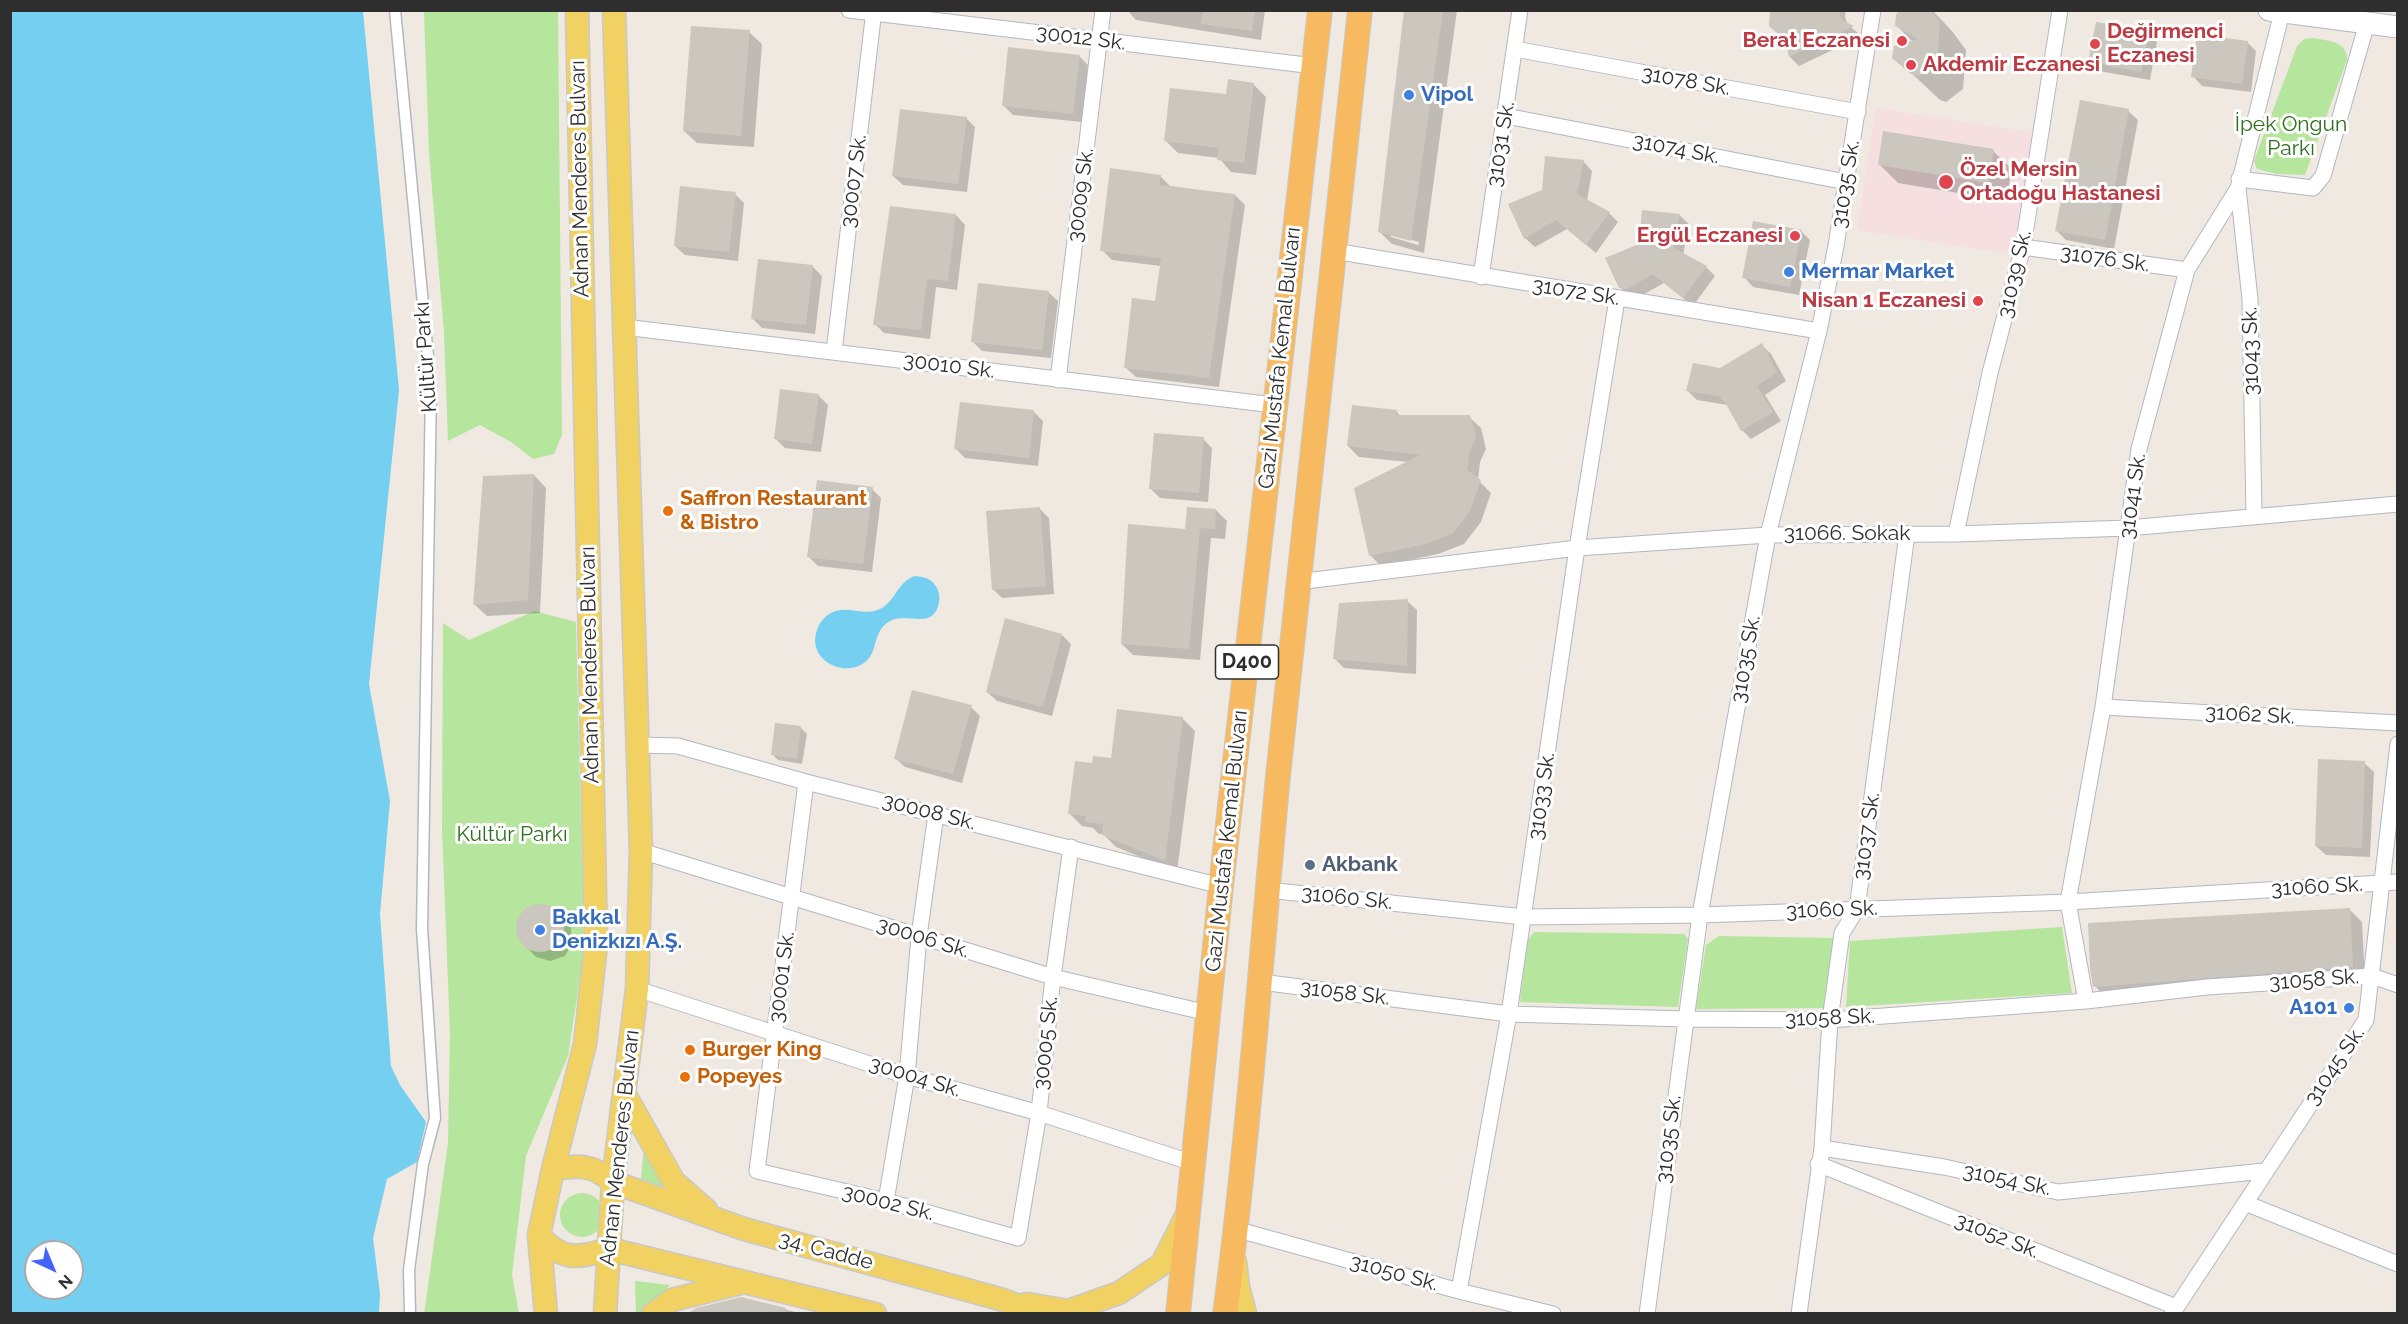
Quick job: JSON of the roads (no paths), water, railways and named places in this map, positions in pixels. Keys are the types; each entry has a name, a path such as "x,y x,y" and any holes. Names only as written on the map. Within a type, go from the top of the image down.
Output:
{"highway":[{"name":"Gazi Mustafa Kemal Bulvarı","path":"1178,1314 1221,886 1320,10"},
{"name":"Gazi Mustafa Kemal Bulvarı","path":"1225,1314 1261,982 1267,890 1298,582 1360,10"}],"main road":[{"name":"Adnan Menderes Bulvarı","path":"546,1314 539,1234 552,1169 585,1044 596,944 577,10"},
{"name":"Adnan Menderes Bulvarı","path":"605,1314 613,1182 637,989 641,851 614,10"},
{"path":"2276,11 2397,27"},
{"path":"624,1093 674,1182 704,1209 744,1229"},
{"path":"552,1169 588,1167 602,1172 613,1182"},
{"name":"34. Cadde","path":"613,1182 744,1229 1000,1299 1040,1314"},
{"path":"1000,1299 1068,1311 1119,1293 1162,1264 1188,1213"},
{"path":"539,1234 555,1250 576,1257 609,1249 875,1314"},
{"path":"1234,1238 1238,1287 1245,1314"},
{"path":"653,1314 672,1300 744,1282"}],"street":[{"name":"Kültür Parkı","path":"395,10 431,388 422,929 435,1118 423,1164 409,1270 410,1314"},
{"name":"30012 Sk.","path":"849,10 1314,66"},
{"name":"30009 Sk.","path":"1058,380 1103,10"},
{"name":"31031 Sk.","path":"1481,277 1520,10"},
{"name":"31035 Sk.","path":"1647,1314 1700,915 1768,534 1819,331 1858,112 1873,10"},
{"name":"31039 Sk.","path":"1956,534 1990,373 2024,247 2060,10"},
{"name":"31041 Sk.","path":"2086,1001 2068,902 2103,707 2139,449 2187,270 2238,183 2276,11"},
{"name":"30007 Sk.","path":"834,352 874,12"},
{"path":"2238,183 2313,188 2323,176 2367,23"},
{"name":"31078 Sk.","path":"1515,49 1858,112"},
{"name":"31074 Sk.","path":"1506,116 1846,182"},
{"name":"31043 Sk.","path":"2238,183 2250,298 2254,515"},
{"name":"31076 Sk.","path":"2024,247 2187,270"},
{"name":"31072 Sk.","path":"1334,251 1819,331"},
{"name":"31033 Sk.","path":"1459,1291 1509,1014 1577,548 1617,299"},
{"name":"30010 Sk.","path":"624,327 1274,405"},
{"name":"31066. Sokak","path":"1298,582 1577,548 1768,534 1956,534 2128,528 2397,504"},
{"name":"31037 Sk.","path":"1799,1314 1821,1148 1830,1020 1842,933 1857,909 1907,534"},
{"name":"31062 Sk.","path":"2103,707 2397,723"},
{"name":"30008 Sk.","path":"637,744 678,746 806,782 1221,886"},
{"name":"31045 Sk.","path":"2174,1310 2366,1020 2397,744"},
{"name":"30001 Sk.","path":"757,1171 806,782"},
{"path":"886,1201 907,1076 919,936 936,814"},
{"name":"30005 Sk.","path":"1018,1238 1039,1113 1053,977 1071,847"},
{"name":"30006 Sk.","path":"641,851 1053,977 1208,1013"},
{"name":"31060 Sk.","path":"1267,890 1524,917 1700,915 2068,902 2397,882"},
{"name":"31058 Sk.","path":"1261,982 1509,1014 1830,1020 2086,1001 2207,987 2372,976 2397,985"},
{"name":"30004 Sk.","path":"637,989 907,1076 1039,1113 1193,1163"},
{"name":"31054 Sk.","path":"1821,1148 1944,1167 2058,1192 2264,1171"},
{"name":"31052 Sk.","path":"1818,1164 2174,1310"},
{"name":"30002 Sk.","path":"757,1171 886,1201 1018,1238"},
{"path":"2245,1203 2397,1264"},
{"name":"31050 Sk.","path":"1234,1238 1553,1314"}],"water":[{"path":"10,11 363,11 399,390 369,684 390,801 380,914 391,1066 400,1085 426,1122 417,1162 387,1179 373,1238 380,1294 379,1313 11,1313"},
{"path":"915,576 929,579 937,589 939,602 932,616 919,619 897,619 886,623 868,659 859,666 836,667 826,662 819,654 815,643 817,630 826,616 843,610 867,612 880,609 890,601 904,583"}],"place":[{"name":"Berat Eczanesi","path":"1902,41"},
{"name":"Değirmenci Eczanesi","path":"2095,44"},
{"name":"Akdemir Eczanesi","path":"1911,65"},
{"name":"Vipol","path":"1409,95"},
{"name":"Özel Mersin Ortadoğu Hastanesi","path":"1946,182"},
{"name":"Ergül Eczanesi","path":"1795,236"},
{"name":"Mermar Market","path":"1789,272"},
{"name":"Nisan 1 Eczanesi","path":"1978,301"},
{"name":"Saffron Restaurant & Bistro","path":"668,511"},
{"name":"Akbank","path":"1310,865"},
{"name":"Bakkal Denizkızı A.Ş.","path":"540,930"},
{"name":"A101","path":"2349,1008"},
{"name":"Burger King","path":"690,1050"},
{"name":"Popeyes","path":"685,1077"}],"park label":[{"name":"İpek Ongun Parkı","path":"2291,137"}]}
